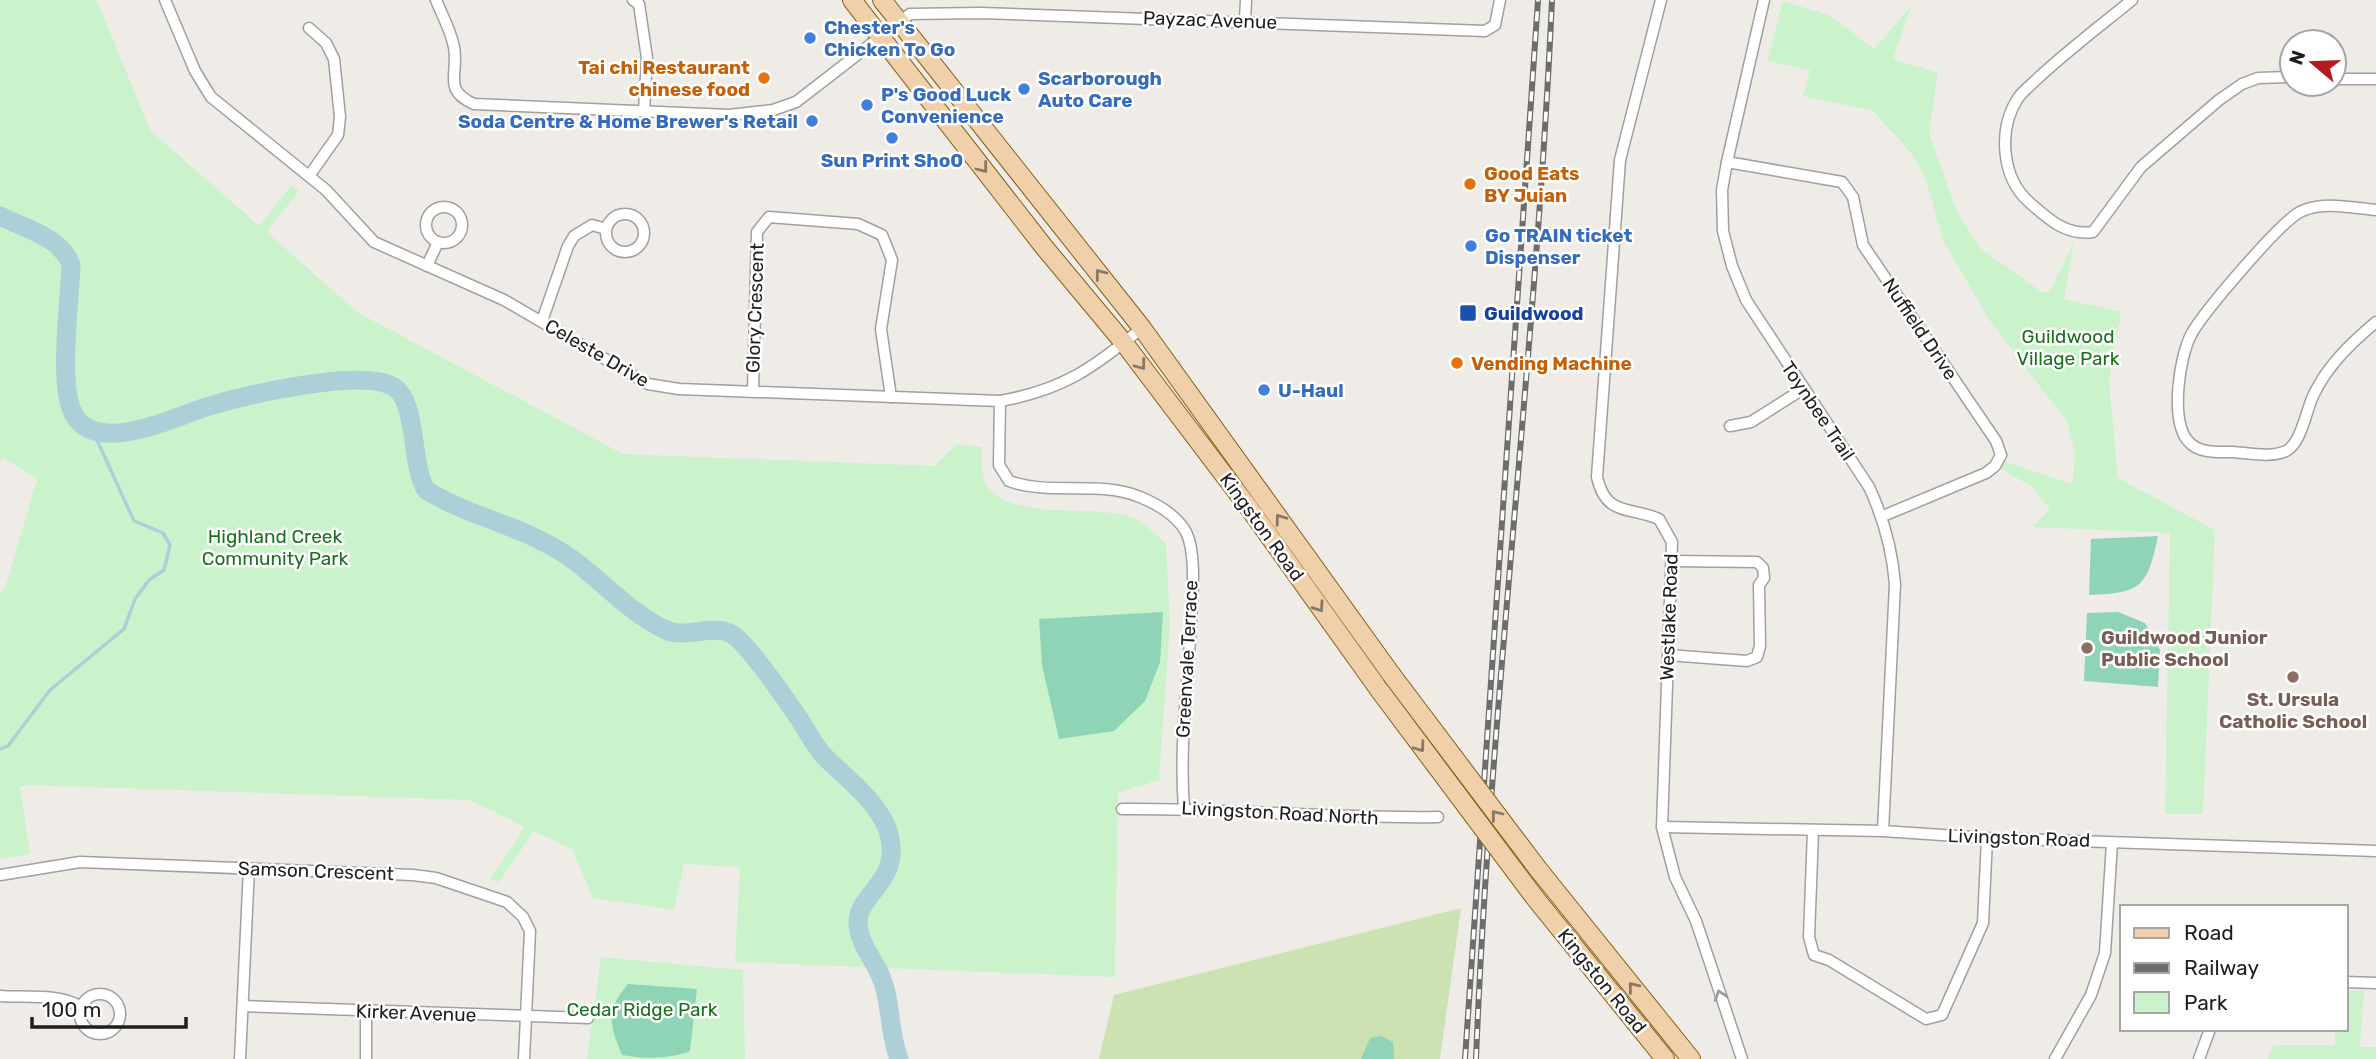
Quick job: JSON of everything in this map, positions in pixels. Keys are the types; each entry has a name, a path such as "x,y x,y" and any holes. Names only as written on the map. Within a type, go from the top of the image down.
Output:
{"main road":[{"name":"Kingston Road","path":"852,0 1044,247 1124,343 1249,508 1380,691 1535,898 1665,1059"},
{"name":"Kingston Road","path":"882,0 1043,199 1142,328 1391,674 1538,869 1691,1059"}],"street":[{"name":"Celeste Drive","path":"165,0 202,85 224,108 347,209 374,242 542,321 657,387 1000,401 1050,390 1079,375 1142,328"},
{"path":"436,0 454,49 454,86 461,98 474,104 729,115 773,110 796,102 898,21"},
{"path":"633,0 639,4 647,58 644,111"},
{"path":"981,0 981,13"},
{"path":"1245,21 1246,0"},
{"name":"Payzac Avenue","path":"898,21 910,14 981,13 1485,32 1495,24 1500,0"},
{"name":"Westlake Road","path":"1661,0 1620,160 1597,477 1601,492 1613,506 1658,519 1672,542 1662,827 1675,877 1696,921 1742,1059"},
{"name":"Toynbee Trail","path":"1765,0 1727,162 1722,190 1723,231 1732,265 1746,300 1869,487 1883,516 1892,549 1895,584 1882,831"},
{"path":"2132,0 2052,66 2018,98 2006,131 2008,173 2023,196 2067,230 2077,234 2093,232 2141,167 2235,89 2266,76 2278,76"},
{"path":"309,28 326,43 334,59 340,117 338,135 309,176"},
{"path":"2348,79 2376,79"},
{"name":"Nuffield Drive","path":"1727,162 1842,182 1853,197 1863,245 1996,442 2001,455 1995,466 1986,473 1883,516"},
{"path":"2376,210 2328,206 2302,211 2278,228 2239,274 2192,333 2182,361 2178,386 2180,423 2188,441 2203,451 2274,454 2286,451 2294,443 2315,391 2327,373 2346,348 2376,323"},
{"name":"Glory Crescent","path":"753,391 757,232 769,217 858,224 882,235 892,260 881,329 891,397"},
{"path":"542,321 574,236 592,225 606,229"},
{"path":"428,266 438,242"},
{"path":"1730,426 1751,422 1803,389"},
{"name":"Greenvale Terrace","path":"1000,401 999,465 1009,481 1026,486 1103,488 1140,497 1167,512 1186,532 1193,588 1183,740 1184,808"},
{"path":"1668,654 1748,661 1757,657 1759,585 1764,578 1763,568 1757,562 1672,561"},
{"name":"Livingston Road North","path":"1122,808 1184,808 1364,819 1438,817"},
{"name":"Livingston Road","path":"1662,827 1882,831 1987,838 2376,851"},
{"path":"1813,831 1809,937 1814,955 1829,960 1926,1019 1942,1015 1983,923 1987,838"},
{"path":"2056,1059 2086,1005 2101,967 2108,936 2112,843"},
{"name":"Samson Crescent","path":"0,875 80,862 426,876 507,902 523,916 530,931 524,1059"},
{"path":"240,1059 249,868"},
{"path":"2348,982 2376,983"},
{"path":"0,996 56,999 73,1002 81,1007"},
{"name":"Kirker Avenue","path":"243,1006 588,1018"},
{"path":"366,1011 366,1059"},
{"path":"2199,1059 2209,1031"}],"green space":[{"name":"Highland Creek Community Park","path":"0,0 97,0 150,130 259,226 292,185 299,191 267,232 357,312 623,454 935,466 957,444 982,447 984,480 989,489 1002,499 1037,508 1116,513 1132,517 1166,543 1170,626 1159,780 1118,793 1115,977 735,962 740,867 684,864 674,910 593,898 573,850 534,831 499,882 490,879 525,827 470,800 27,785 20,787 30,854 0,859 0,593 6,585 37,479 4,458 0,461"},
{"name":"Guildwood Village Park","path":"1783,1 1829,15 1874,49 1911,6 1893,59 1938,73 1929,133 1957,212 1981,249 2042,292 2050,291 2074,242 2064,299 2121,312 2109,381 2118,478 2215,530 2203,814 2165,814 2170,533 2032,527 2050,509 2032,487 1997,466 2002,461 2072,484 2075,455 2067,422 1988,318 1943,240 1925,178 1912,154 1873,111 1803,96 1810,70 1767,61"},
{"path":"2158,536 2150,566 2139,584 2121,592 2089,595 2091,539"},
{"path":"1163,612 1160,662 1145,701 1114,731 1059,739 1042,665 1039,619"},
{"path":"2118,612 2145,623 2160,650 2158,687 2084,681 2087,613"},
{"path":"1461,908 1440,1059 1099,1059 1114,995"},
{"name":"Cedar Ridge Park","path":"601,957 743,970 745,1059 587,1059"},
{"path":"628,984 697,989 690,1051 656,1058 622,1055 611,1018 616,1002"},
{"path":"2348,990 2364,991 2360,1047 2376,1047 2376,1059 2268,1059 2273,1045 2335,1045 2335,1031 2348,1031"},
{"path":"1381,1036 1393,1042 1394,1059 1361,1059 1370,1038"}],"waterway":[{"path":"0,216 51,241 66,255 71,265 66,382 73,413 84,426 99,432 136,430 246,396 302,385 357,380 394,387 407,406 418,465 426,490 443,500 552,546 581,566 640,615 666,630 683,633 721,631 737,638 769,676 821,753 868,799 887,828 891,846 890,861 886,873 864,903 858,924 861,938 884,987 899,1059"},
{"path":"0,749 8,746 50,690 124,629 135,599 149,580 164,570 170,545 163,533 134,521 92,429"}],"railway":[{"path":"1465,1059 1538,0"},
{"path":"1476,1059 1492,794 1545,133 1552,0"}],"place":[{"name":"Chester's Chicken To Go","path":"810,38"},
{"name":"Tai chi Restaurant chinese food","path":"764,78"},
{"name":"Scarborough Auto Care","path":"1024,89"},
{"name":"P's Good Luck Convenience","path":"867,105"},
{"name":"Soda Centre & Home Brewer's Retail","path":"812,121"},
{"name":"Sun Print Sho0","path":"892,138"},
{"name":"Good Eats BY Juian","path":"1470,184"},
{"name":"Go TRAIN ticket Dispenser","path":"1471,246"},
{"name":"Guildwood","path":"1468,313"},
{"name":"Vending Machine","path":"1457,363"},
{"name":"U-Haul","path":"1264,390"},
{"name":"Guildwood Junior Public School","path":"2087,648"},
{"name":"St. Ursula Catholic School","path":"2293,677"}]}
